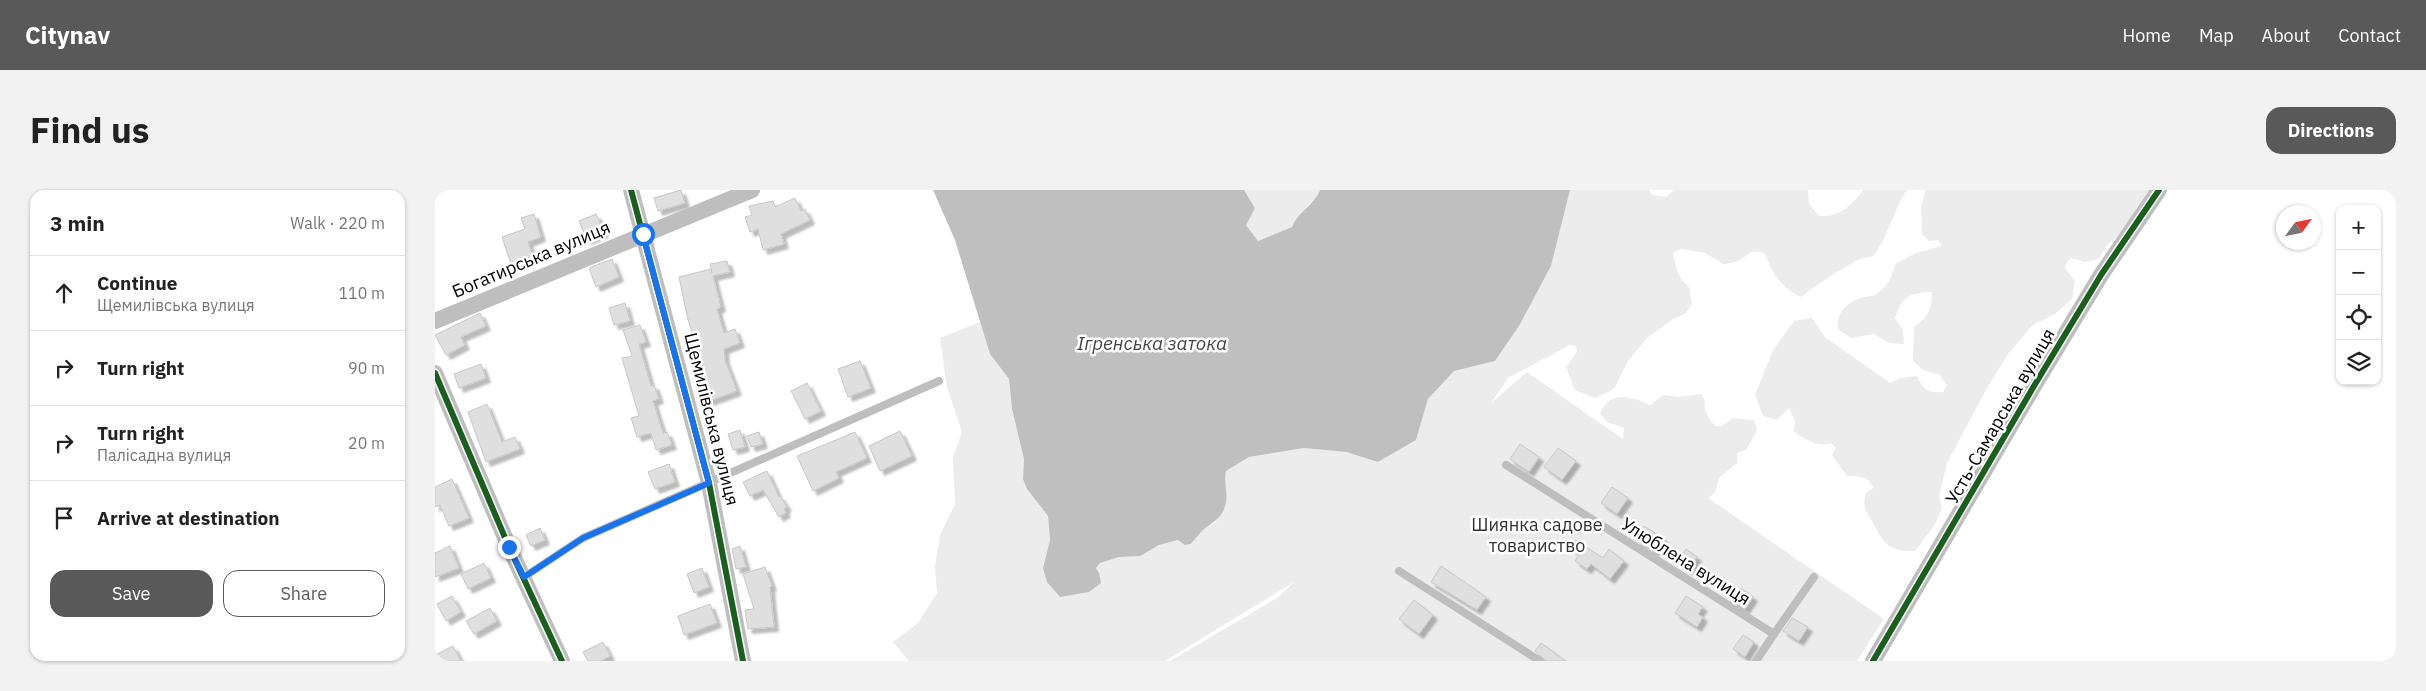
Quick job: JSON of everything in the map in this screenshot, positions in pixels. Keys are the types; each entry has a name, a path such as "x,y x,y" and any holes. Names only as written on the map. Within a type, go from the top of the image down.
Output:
{"street":[{"name":"Щемилівська вулиця","path":"631,190 709,483 743,661"},
{"name":"Богатирська вулиця","path":"435,321 752,190"},
{"name":"Усть-Самарська вулиця","path":"1873,661 2049,360 2101,275 2159,190"},
{"path":"435,373 509,547 562,661"}],"lane":[{"path":"524,577 583,538 939,381"},
{"name":"Улюблена вулиця","path":"1506,466 1774,634"},
{"path":"1399,571 1540,661"},
{"path":"1756,661 1814,577"}],"green space":[{"path":"1244,190 1320,190 1317,198 1309,204 1292,227 1257,241 1246,224 1255,208"},
{"name":"Шиянка садове товариство","path":"1570,190 1649,190 1652,195 1666,197 1674,190 1808,190 1809,204 1819,216 1826,216 1833,215 1844,209 1863,190 1907,190 1874,255 1849,265 1801,297 1783,285 1771,268 1765,254 1760,252 1751,252 1737,261 1723,264 1705,253 1681,249 1673,253 1677,271 1689,287 1692,304 1685,314 1673,319 1647,338 1628,361 1614,389 1595,398 1575,390 1566,367 1577,352 1576,346 1570,345 1508,378 1491,403 1527,372 1623,439 1624,428 1607,422 1600,413 1609,401 1615,398 1636,399 1650,405 1663,395 1679,397 1701,394 1705,400 1707,414 1715,426 1722,426 1733,418 1754,420 1757,430 1746,450 1737,453 1737,463 1719,478 1715,493 1708,498 1884,619 1857,661 1170,661 1277,598 1294,582 1165,661 909,661 893,642 918,623 937,593 935,567 940,535 955,504 953,457 962,432 947,387 940,338 980,322 990,354 1009,379 1012,409 1024,459 1023,479 1027,489 1048,516 1050,540 1043,568 1097,571 1095,568 1100,563 1119,557 1140,556 1159,545 1179,540 1185,545 1191,544 1204,529 1216,522 1226,491 1224,480 1226,471 1249,457 1304,448 1346,452 1378,462 1416,440 1428,399 1454,371 1495,361 1519,326 1551,266"},
{"path":"1926,190 2149,190 2125,231 2107,245 2099,259 2085,262 2071,258 2067,262 2065,268 2075,281 2072,299 2055,314 2033,325 2008,354 1987,388 1947,463 1939,496 1942,508 1934,526 1915,551 1906,551 1889,545 1877,531 1864,503 1866,493 1873,488 1869,481 1863,477 1847,476 1832,455 1836,448 1831,443 1816,444 1794,432 1795,421 1789,408 1777,420 1763,416 1755,395 1773,350 1794,321 1812,318 1825,337 1890,383 1900,378 1917,376 1921,385 1927,390 1943,392 1947,385 1940,375 1923,370 1913,361 1914,327 1923,320 1928,312 1932,292 1912,295 1904,300 1901,305 1895,318 1903,330 1904,344 1889,343 1874,334 1851,338 1838,329 1838,318 1846,306 1862,297 1873,296 1879,292 1889,281 1896,263 1916,253 1942,246 1938,240 1929,241 1922,234 1921,205"}],"water":[{"name":"Ігренська затока","path":"933,190 1244,190 1255,208 1246,225 1258,241 1292,227 1320,190 1570,190 1551,266 1519,326 1495,361 1454,371 1428,399 1416,440 1378,462 1346,452 1304,448 1249,457 1226,471 1226,502 1224,510 1191,544 1185,545 1178,540 1159,545 1140,556 1119,557 1100,563 1096,568 1101,583 1089,592 1060,597 1047,582 1043,568 1050,540 1048,516 1027,489 1023,479 1024,459 1012,409 1009,379 990,354 955,240"}],"building":[{"path":"681,190 685,203 658,211 654,198"},
{"path":"795,198 801,211 805,209 810,220 781,234 784,244 763,250 758,229 750,232 745,217 752,215 749,206 773,201 775,207"},
{"path":"534,214 541,237 528,242 533,256 511,264 502,237 525,229 521,218"},
{"path":"596,214 604,233 587,240 579,221"},
{"path":"612,259 619,277 596,287 589,268"},
{"path":"727,261 730,272 713,276 721,307 717,309 724,333 735,329 740,343 724,349 725,360 737,391 709,401 704,386 708,385 687,316 679,277 711,269 712,273 710,264"},
{"path":"625,303 630,321 614,325 609,308"},
{"path":"480,313 486,326 461,337 465,345 446,355 435,335"},
{"path":"640,325 646,342 639,344 651,386 654,385 659,399 653,401 663,433 667,432 672,445 656,450 651,433 637,437 631,418 639,416 622,358 632,356 623,330"},
{"path":"860,361 871,388 848,397 838,369"},
{"path":"481,364 486,378 459,388 454,374"},
{"path":"807,383 821,411 805,419 791,391"},
{"path":"487,404 502,442 515,437 520,449 486,462 468,412"},
{"path":"740,430 745,447 733,450 728,434"},
{"path":"900,431 912,456 880,471 869,446"},
{"path":"759,432 763,444 751,447 747,436"},
{"path":"855,432 867,458 836,472 839,478 813,491 797,456"},
{"path":"1520,444 1539,457 1529,472 1510,459"},
{"path":"1558,448 1576,461 1562,480 1544,467"},
{"path":"669,464 675,482 655,489 648,472"},
{"path":"767,471 779,497 787,507 784,509 786,513 779,517 763,490 750,496 743,482"},
{"path":"452,479 469,518 449,526 440,505 435,507 435,487"},
{"path":"1612,487 1628,498 1617,514 1601,503"},
{"path":"1644,526 1663,538 1654,552 1636,540"},
{"path":"540,528 545,540 531,546 526,535"},
{"path":"1575,540 1603,558 1609,549 1624,561 1610,579 1591,564 1587,569 1575,561 1579,554 1570,547"},
{"path":"450,546 459,568 435,577 435,553"},
{"path":"740,546 746,567 736,569 732,549"},
{"path":"1686,549 1697,557 1688,570 1677,562"},
{"path":"484,563 491,578 468,589 461,574"},
{"path":"1441,566 1486,597 1477,610 1431,582"},
{"path":"765,567 772,586 770,587 774,627 748,629 745,610 754,609 743,574"},
{"path":"702,568 709,587 694,593 687,574"},
{"path":"1741,588 1753,597 1745,609 1732,601"},
{"path":"452,596 461,612 446,621 437,604"},
{"path":"1686,596 1703,607 1698,614 1703,617 1697,627 1675,613"},
{"path":"1414,600 1433,615 1419,634 1399,619"},
{"path":"710,604 717,623 684,635 678,616"},
{"path":"490,608 497,621 474,634 466,621"},
{"path":"1792,618 1808,627 1799,641 1783,631"},
{"path":"1743,635 1754,642 1745,657 1733,649"},
{"path":"603,642 610,656 601,661 588,661 583,652"},
{"path":"1541,643 1566,661 1546,661 1535,651"},
{"path":"453,646 461,661 435,661 435,655"}],"cycle path":[{"path":"631,190 709,483 743,661"},
{"path":"1873,661 2101,275 2159,190"},
{"path":"435,373 509,547 562,661"}],"route":[{"path":"509,547 524,577 583,538 709,483 643,234"}]}
